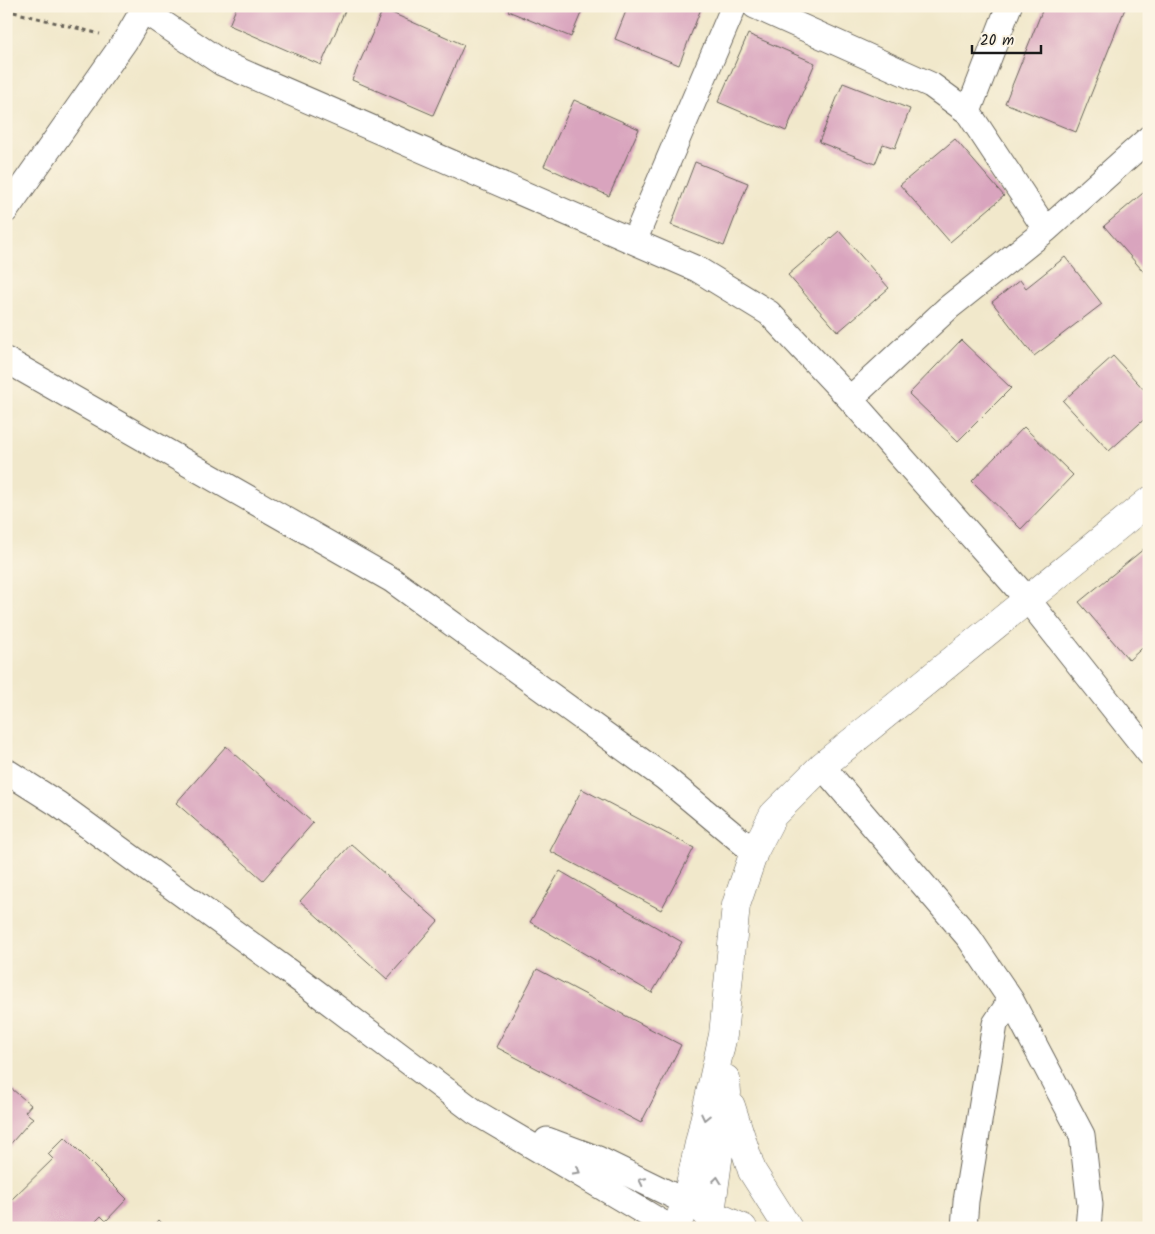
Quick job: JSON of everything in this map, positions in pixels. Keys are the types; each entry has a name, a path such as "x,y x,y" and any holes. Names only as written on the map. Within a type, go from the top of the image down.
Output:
{"main road":[{"path":"676,1228 686,1202 723,1035 736,905 754,852 774,815 822,766 1149,501"},
{"path":"711,1221 727,1093 723,1035"},
{"path":"727,1093 741,1142 752,1171 788,1228"},
{"path":"686,1202 711,1221 743,1228"}],"street":[{"path":"634,241 734,6"},
{"path":"755,6 931,85 968,112 1046,230"},
{"path":"968,112 1010,6"},
{"path":"6,210 125,41 144,8 222,63 697,269 770,313 850,399 1028,600 1149,753"},
{"path":"850,399 948,308 1046,230 1149,138"},
{"path":"6,360 392,580 665,778 754,852"},
{"path":"822,766 969,938 1010,1000 1082,1135 1090,1205 1088,1228"},
{"path":"6,771 97,832 300,980 474,1112 672,1228"},
{"path":"964,1228 966,1200 995,1024 1010,1000"},
{"path":"474,1112 598,1159 686,1202"},
{"path":"632,1204 642,1228"}],"path":[{"path":"6,10 125,41"}],"building":[{"path":"237,6 347,6 321,65 229,25"},
{"path":"510,6 584,6 571,37 508,11"},
{"path":"628,6 702,6 679,65 615,39"},
{"path":"1044,6 1126,6 1076,132 1005,103"},
{"path":"383,9 464,45 433,115 352,80"},
{"path":"748,34 815,63 786,131 718,102"},
{"path":"843,83 910,109 895,148 883,144 875,164 819,142"},
{"path":"574,100 639,129 609,196 544,166"},
{"path":"955,139 1004,196 950,242 900,185"},
{"path":"695,162 748,183 724,246 671,225"},
{"path":"1149,188 1149,278 1104,226"},
{"path":"839,231 889,288 838,332 788,275"},
{"path":"1065,257 1102,304 1034,356 992,302 1020,280 1026,288"},
{"path":"961,340 1011,388 958,441 909,394"},
{"path":"1113,356 1149,395 1149,415 1109,451 1063,401"},
{"path":"1024,427 1073,475 1021,529 972,481"},
{"path":"1145,548 1149,552 1149,642 1129,660 1079,602"},
{"path":"226,746 313,823 263,880 176,803"},
{"path":"582,789 694,848 661,910 550,851"},
{"path":"351,844 438,921 387,979 300,901"},
{"path":"560,871 682,942 652,993 530,922"},
{"path":"537,969 681,1045 641,1123 496,1047"},
{"path":"6,1084 31,1105 25,1112 33,1118 6,1149"},
{"path":"65,1137 127,1199 106,1221 101,1216 89,1228 12,1228 6,1222 6,1196 11,1200 53,1159 48,1154"},
{"path":"159,1220 167,1228 152,1228"}]}
